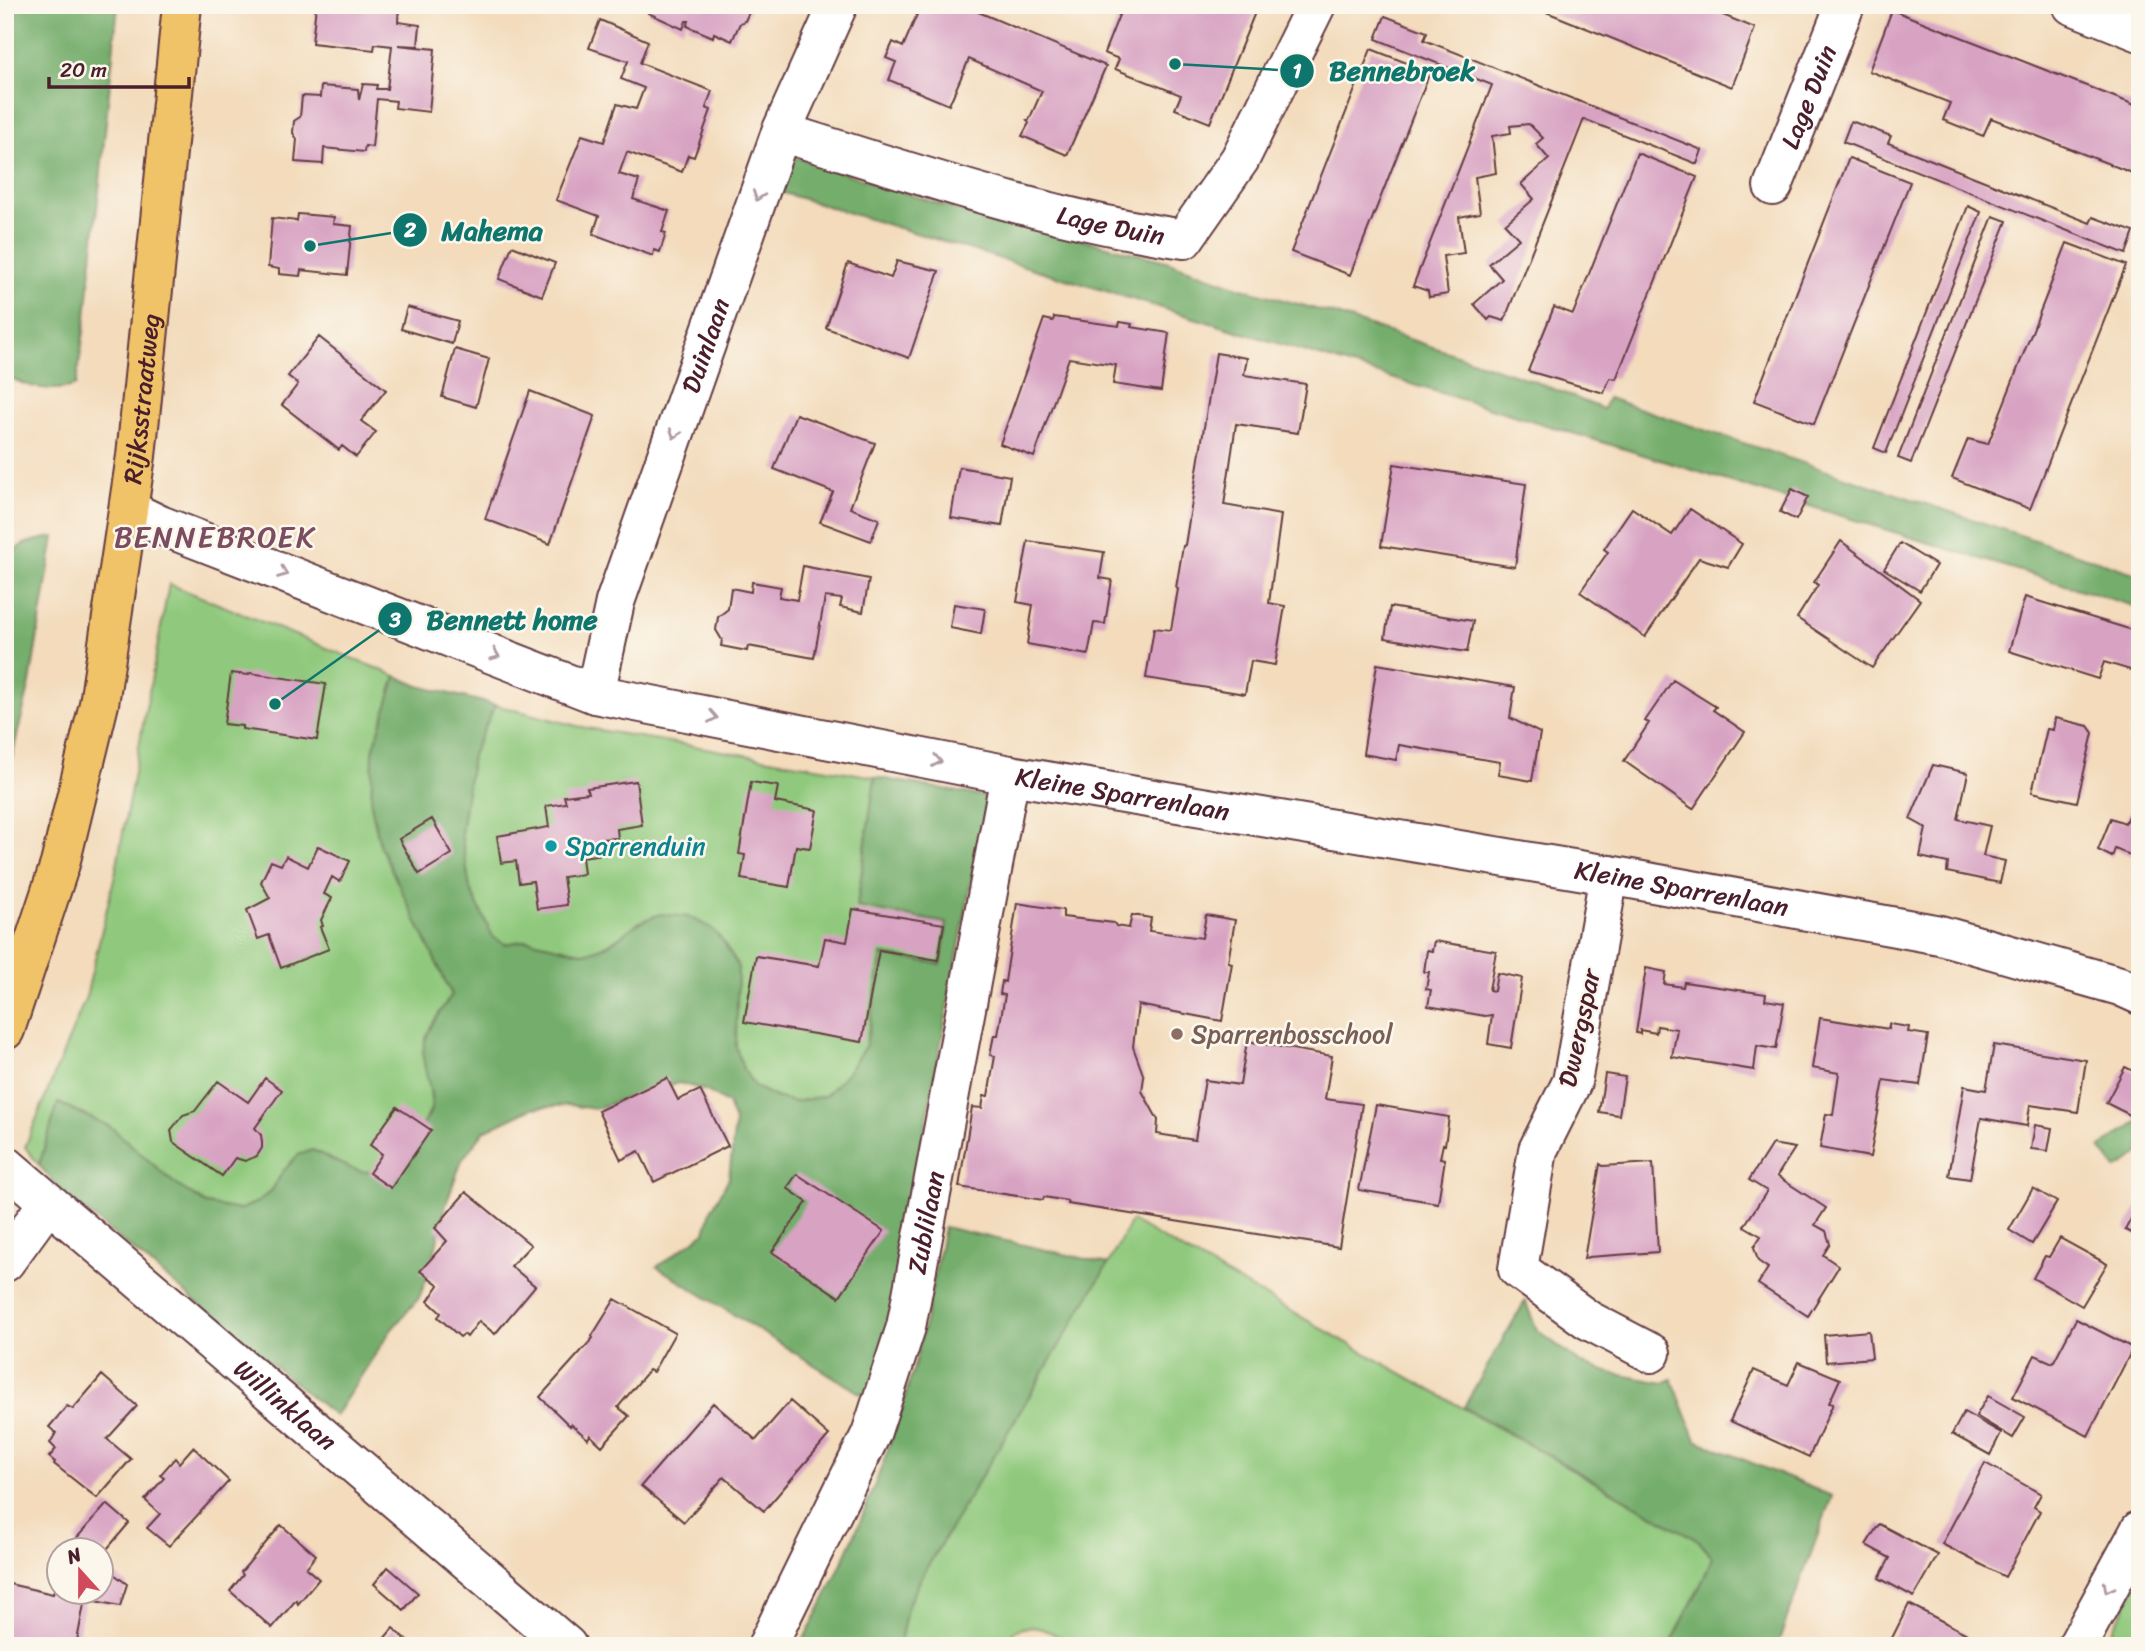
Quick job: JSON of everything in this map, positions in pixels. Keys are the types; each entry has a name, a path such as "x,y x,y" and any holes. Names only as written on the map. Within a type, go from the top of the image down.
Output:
{"main road":[{"name":"Rijksstraatweg","path":"5,1030 60,864 96,718 129,510 182,5"}],"street":[{"name":"Duinlaan","path":"596,694 615,602 781,132 838,5"},
{"name":"Lage Duin","path":"781,132 1033,209 1184,239 1240,159 1316,5"},
{"name":"Lage Duin","path":"1773,186 1845,5"},
{"path":"2072,5 2140,32"},
{"name":"Kleine Sparrenlaan","path":"129,510 172,530 596,694 1010,775 1609,875 1940,935 2120,986 2140,995"},
{"name":"Zublilaan","path":"767,1646 871,1434 906,1327 1010,775"},
{"name":"Dwergspar","path":"1609,875 1572,1082 1538,1150 1518,1269 1588,1320 1651,1353"},
{"name":"Willinklaan","path":"5,1166 567,1646"},
{"path":"5,1262 48,1203"},
{"path":"2077,1646 2140,1530"}],"green space":[{"path":"5,5 118,5 86,317 76,385 59,389 30,386 5,374"},
{"path":"789,155 991,221 1060,234 1166,261 1238,287 1337,315 1534,381 1603,409 1608,398 2140,575 2140,608 774,190"},
{"path":"54,537 30,683 5,785 5,565 25,543"},
{"path":"169,584 396,676 373,751 425,937 452,995 431,1026 429,1082 432,1107 414,1140 393,1166 370,1174 346,1167 313,1150 298,1155 283,1171 272,1190 258,1202 239,1210 206,1204 174,1183 111,1127 59,1103 39,1165 25,1147 86,997 116,870"},
{"path":"396,676 419,686 495,705 472,755 461,833 470,889 493,937 505,944 528,940 585,953 608,945 640,922 660,914 690,917 711,928 723,941 738,966 736,1047 743,1069 755,1087 775,1097 794,1102 825,1096 847,1073 866,1045 882,955 941,964 947,923 857,907 875,777 987,797 874,1402 657,1267 705,1232 711,1211 729,1178 735,1122 728,1104 707,1091 680,1083 657,1087 595,1109 569,1105 532,1108 484,1131 462,1160 446,1204 431,1267 419,1298 391,1330 335,1416 60,1190 39,1165 58,1103 111,1127 174,1183 206,1204 239,1210 258,1202 272,1190 283,1171 298,1155 313,1150 344,1165 369,1172 392,1165 404,1154 432,1108 424,1046 432,1025 452,995 380,846 371,805 373,751"},
{"path":"495,705 581,727 875,777 857,906 947,923 941,964 882,955 866,1045 847,1073 825,1096 794,1102 775,1097 755,1087 743,1069 735,1047 738,967 640,922 608,945 585,953 528,940 505,944 493,937 470,889 461,833 472,755"},
{"path":"2140,1120 2140,1154 2116,1169 2100,1148"},
{"path":"1131,1221 1699,1541 1712,1557 1670,1646 1077,1646 1047,1631 1027,1627 1009,1635 1002,1646 899,1646 908,1604 926,1569"},
{"path":"944,1227 1108,1264 926,1569 908,1604 899,1646 800,1646 864,1513 890,1444 917,1356"},
{"path":"1525,1301 1537,1330 1581,1363 1610,1373 1664,1383 1672,1379 1696,1440 1832,1496 1777,1646 1670,1646 1712,1557 1699,1541 1464,1407"},
{"path":"2140,1579 2140,1646 2104,1646"}],"building":[{"path":"316,5 399,5 398,22 420,25 418,46 398,45 435,49 429,112 395,108 396,101 377,99 372,147 365,146 364,152 324,148 323,164 295,162 297,139 293,133 294,121 300,117 302,96 320,97 321,86 358,89 359,100 363,84 377,85 376,89 387,89 392,46 375,44 374,50 312,43"},
{"path":"652,5 748,5 750,10 745,21 740,23 732,41 714,33 713,37 687,26 689,21 686,21 683,29 648,13"},
{"path":"921,5 962,5 1106,66 1067,155 1022,136 1042,91 969,59 949,105 889,80 896,62 886,58 893,42 903,47"},
{"path":"1123,5 1258,5 1210,123 1175,109 1181,95 1115,69 1119,59 1104,53"},
{"path":"1529,5 1698,5 1755,28 1732,87"},
{"path":"1892,10 2140,107 2140,176 1991,118 1983,136 1943,120 1950,103 1869,71"},
{"path":"1385,16 1427,32 1424,40 1702,150 1697,164 1584,119 1504,321 1491,317 1488,320 1474,304 1502,279 1489,264 1519,239 1505,224 1534,199 1521,184 1549,159 1536,144 1543,138 1529,124 1510,126 1511,133 1492,136 1496,173 1475,177 1480,213 1459,217 1464,253 1443,256 1448,294 1429,297 1428,291 1413,286 1492,85 1376,39"},
{"path":"600,20 648,41 640,63 712,91 706,108 711,110 694,157 688,155 682,172 627,152 619,174 639,180 633,199 669,211 662,232 666,233 660,252 654,250 653,256 593,234 599,216 556,200 582,135 604,142 617,104 636,109 644,88 621,79 628,61 589,48"},
{"path":"1371,49 1430,72 1350,275 1291,252"},
{"path":"1851,121 1891,136 1888,143 2090,223 2093,217 2134,232 2126,254 1843,142"},
{"path":"1637,153 1697,177 1616,379 1610,378 1604,393 1528,371 1554,307 1573,314"},
{"path":"1849,158 1910,182 1814,424 1754,401"},
{"path":"1968,206 1981,212 1886,453 1874,448"},
{"path":"298,214 334,217 333,224 352,226 347,275 301,270 300,276 279,274 279,269 268,267 272,218 297,221"},
{"path":"1993,216 2007,221 1911,463 1898,458"},
{"path":"2067,243 2126,265 2030,509 1952,478 1968,439 1988,444"},
{"path":"512,246 555,263 542,296 499,279"},
{"path":"897,261 939,271 909,358 826,328 848,263 891,278"},
{"path":"407,307 458,321 452,344 401,329"},
{"path":"1054,317 1119,326 1120,322 1132,324 1131,327 1169,333 1161,391 1113,384 1116,365 1069,358 1034,457 1000,444 1044,319 1053,321"},
{"path":"319,337 386,390 361,421 376,432 356,457 342,446 339,450 282,405 298,384 288,376"},
{"path":"455,349 489,359 476,407 442,397"},
{"path":"1216,353 1247,358 1244,375 1306,384 1298,433 1236,424 1224,505 1281,515 1269,603 1285,606 1275,665 1251,661 1245,694 1146,678 1154,628 1171,630"},
{"path":"530,391 595,416 550,544 485,519"},
{"path":"796,414 875,443 850,508 879,519 871,541 820,522 833,492 774,469"},
{"path":"1394,464 1526,484 1515,567 1381,546"},
{"path":"959,467 1010,476 1002,526 951,518"},
{"path":"1792,489 1808,497 1796,520 1780,512"},
{"path":"1632,508 1672,535 1690,509 1742,544 1728,567 1699,558 1645,637 1580,592 1608,552 1604,549"},
{"path":"1028,541 1104,552 1100,578 1112,580 1105,624 1094,623 1088,655 1027,644 1033,605 1017,602"},
{"path":"1841,541 1920,600 1872,668 1797,618 1818,585 1814,582"},
{"path":"1900,543 1936,565 1920,591 1884,569"},
{"path":"803,566 869,579 863,612 840,607 842,599 825,597 814,658 748,646 747,651 721,646 722,640 716,630 718,617 728,609 731,588 751,592 752,582 781,587 779,597 797,600"},
{"path":"2025,597 2132,630 2136,617 2140,619 2140,673 2104,662 2098,679 2009,651"},
{"path":"954,604 985,609 981,634 950,628"},
{"path":"1390,607 1473,621 1467,652 1385,638"},
{"path":"1377,664 1515,687 1510,718 1540,733 1532,781 1498,775 1500,762 1399,745 1396,760 1363,754"},
{"path":"231,673 250,673 326,684 317,740 224,724"},
{"path":"1673,680 1716,707 1713,710 1745,732 1693,809 1624,761 1649,723 1645,721"},
{"path":"2055,718 2088,726 2093,733 2077,802 2032,792 2047,729 2053,730"},
{"path":"1933,765 1968,773 1958,819 1990,826 1983,856 2005,861 2000,883 1947,872 1948,863 1920,857 1926,828 1910,819"},
{"name":"Sparrenduin","path":"636,781 642,825 617,829 618,838 602,839 603,854 582,857 584,874 563,877 567,905 537,909 533,881 519,883 516,861 501,863 497,836 549,827 546,806 566,803 564,796 589,793 587,788"},
{"path":"751,782 778,786 775,802 817,810 810,848 796,846 789,887 741,879 745,855 739,854"},
{"path":"2140,788 2140,859 2115,849 2112,857 2098,850 2111,818 2125,823"},
{"path":"432,819 452,854 419,874 399,839"},
{"path":"318,846 350,861 340,882 332,877 324,894 332,898 321,920 323,926 320,927 329,949 281,968 269,935 258,939 247,910 270,898 261,882 271,861 281,865 286,856 308,867"},
{"path":"1017,903 1063,910 1063,917 1114,923 1116,926 1129,928 1132,915 1151,918 1149,931 1202,938 1206,915 1235,920 1228,962 1232,963 1222,1021 1138,1005 1133,1047 1144,1077 1142,1091 1158,1120 1157,1134 1195,1140 1205,1080 1240,1085 1247,1041 1332,1056 1325,1099 1362,1104 1339,1247 1068,1204 1067,1201 1044,1197 1043,1200 959,1187 972,1107 982,1108 984,1096 988,1096 995,1056 990,1055 994,1035 998,1035 1005,995 1000,994 1002,981 1005,982"},
{"path":"853,909 944,924 938,960 879,950 862,1042 744,1022 756,956 819,966 825,938 847,942"},
{"path":"1434,941 1496,951 1489,990 1494,991 1497,973 1522,978 1511,1048 1488,1044 1492,1015 1428,1006 1431,990 1426,989 1429,972 1424,972 1427,950 1432,951"},
{"path":"1646,968 1666,972 1664,984 1683,987 1684,982 1766,994 1765,1000 1784,1003 1776,1049 1757,1046 1754,1070 1672,1057 1677,1029 1657,1026 1656,1033 1640,1030 1640,1034 1636,1033"},
{"path":"1820,1018 1889,1029 1889,1024 1909,1027 1908,1032 1928,1035 1920,1085 1884,1080 1870,1157 1820,1148 1826,1114 1833,1115 1839,1073 1812,1068"},
{"path":"1994,1045 2086,1060 2078,1112 2030,1105 2027,1126 1981,1118 1970,1179 1949,1176 1964,1086 1986,1090"},
{"path":"2125,1067 2140,1074 2138,1119 2106,1103"},
{"path":"1605,1074 1625,1077 1619,1115 1599,1112"},
{"path":"265,1078 282,1090 255,1128 261,1135 262,1142 257,1156 245,1161 235,1158 222,1176 173,1142 171,1130 183,1115 195,1111 218,1081 248,1102"},
{"path":"667,1078 678,1100 700,1090 728,1146 654,1182 639,1151 621,1160 598,1111"},
{"path":"1376,1105 1449,1117 1440,1158 1445,1159 1438,1203 1359,1190"},
{"path":"397,1107 431,1130 391,1188 369,1173 382,1154 370,1145"},
{"path":"2035,1125 2052,1128 2048,1151 2031,1149"},
{"path":"1772,1144 1795,1148 1777,1176 1826,1208 1815,1225 1826,1231 1830,1244 1823,1255 1839,1266 1808,1316 1758,1284 1768,1268 1758,1261 1754,1247 1761,1236 1744,1226 1767,1191 1749,1180"},
{"path":"1653,1163 1658,1252 1584,1259 1600,1164"},
{"path":"797,1174 884,1231 839,1297 772,1252 807,1202 787,1188"},
{"path":"2033,1188 2057,1202 2032,1244 2009,1230"},
{"path":"466,1192 531,1245 511,1266 535,1286 495,1334 479,1321 467,1337 464,1334 460,1337 438,1317 441,1313 428,1301 439,1285 420,1271 447,1241 435,1228"},
{"path":"2140,1202 2140,1237 2125,1230"},
{"path":"2060,1238 2107,1264 2082,1306 2033,1278 2045,1256 2049,1257"},
{"path":"615,1299 675,1333 653,1372 649,1370 618,1407 629,1416 602,1446 590,1435 588,1439 571,1424 570,1426 540,1397 593,1338"},
{"path":"2076,1319 2133,1348 2088,1436 2013,1397 2035,1355 2053,1363"},
{"path":"1869,1331 1872,1358 1826,1362 1824,1335"},
{"path":"1799,1362 1840,1379 1829,1403 1833,1404 1809,1457 1730,1421 1754,1370 1788,1385"},
{"path":"102,1375 137,1406 107,1439 131,1459 97,1498 49,1457 56,1449 50,1443 56,1433 49,1427 67,1406 73,1409"},
{"path":"1988,1396 2025,1417 2013,1438 1976,1416"},
{"path":"790,1401 829,1435 764,1511 724,1477 684,1522 641,1486 713,1403 756,1440"},
{"path":"1964,1412 2001,1433 1990,1455 1952,1434"},
{"path":"193,1447 229,1481 169,1546 147,1528 160,1514 145,1500 164,1478 160,1475 175,1458 179,1463"},
{"path":"1985,1463 2041,1494 2034,1507 2040,1511 2005,1577 1942,1544"},
{"path":"107,1504 129,1523 116,1538 116,1536 78,1536"},
{"path":"1879,1524 1938,1555 1914,1597 1879,1578 1890,1558 1866,1545"},
{"path":"281,1525 316,1555 306,1568 319,1579 298,1604 296,1600 272,1628 230,1591 243,1575 241,1572"},
{"path":"388,1567 418,1593 404,1610 374,1584"},
{"path":"116,1576 127,1584 120,1606 116,1605"},
{"path":"5,1583 46,1592 46,1606 84,1606 76,1646 60,1646 41,1641 40,1646 5,1646"},
{"path":"1909,1604 1967,1634 1961,1646 1888,1646"},
{"path":"393,1628 413,1646 378,1646"},
{"path":"371,1640 378,1646 365,1646"}],"place":[{"name":"Bennebroek","path":"1175,64"},
{"name":"Mahema","path":"310,246"},
{"name":"Bennett home","path":"275,704"},
{"name":"Sparrenduin","path":"551,846"},
{"name":"Sparrenbosschool","path":"1177,1034"}],"district":[{"name":"BENNEBROEK","path":"215,537"}]}
